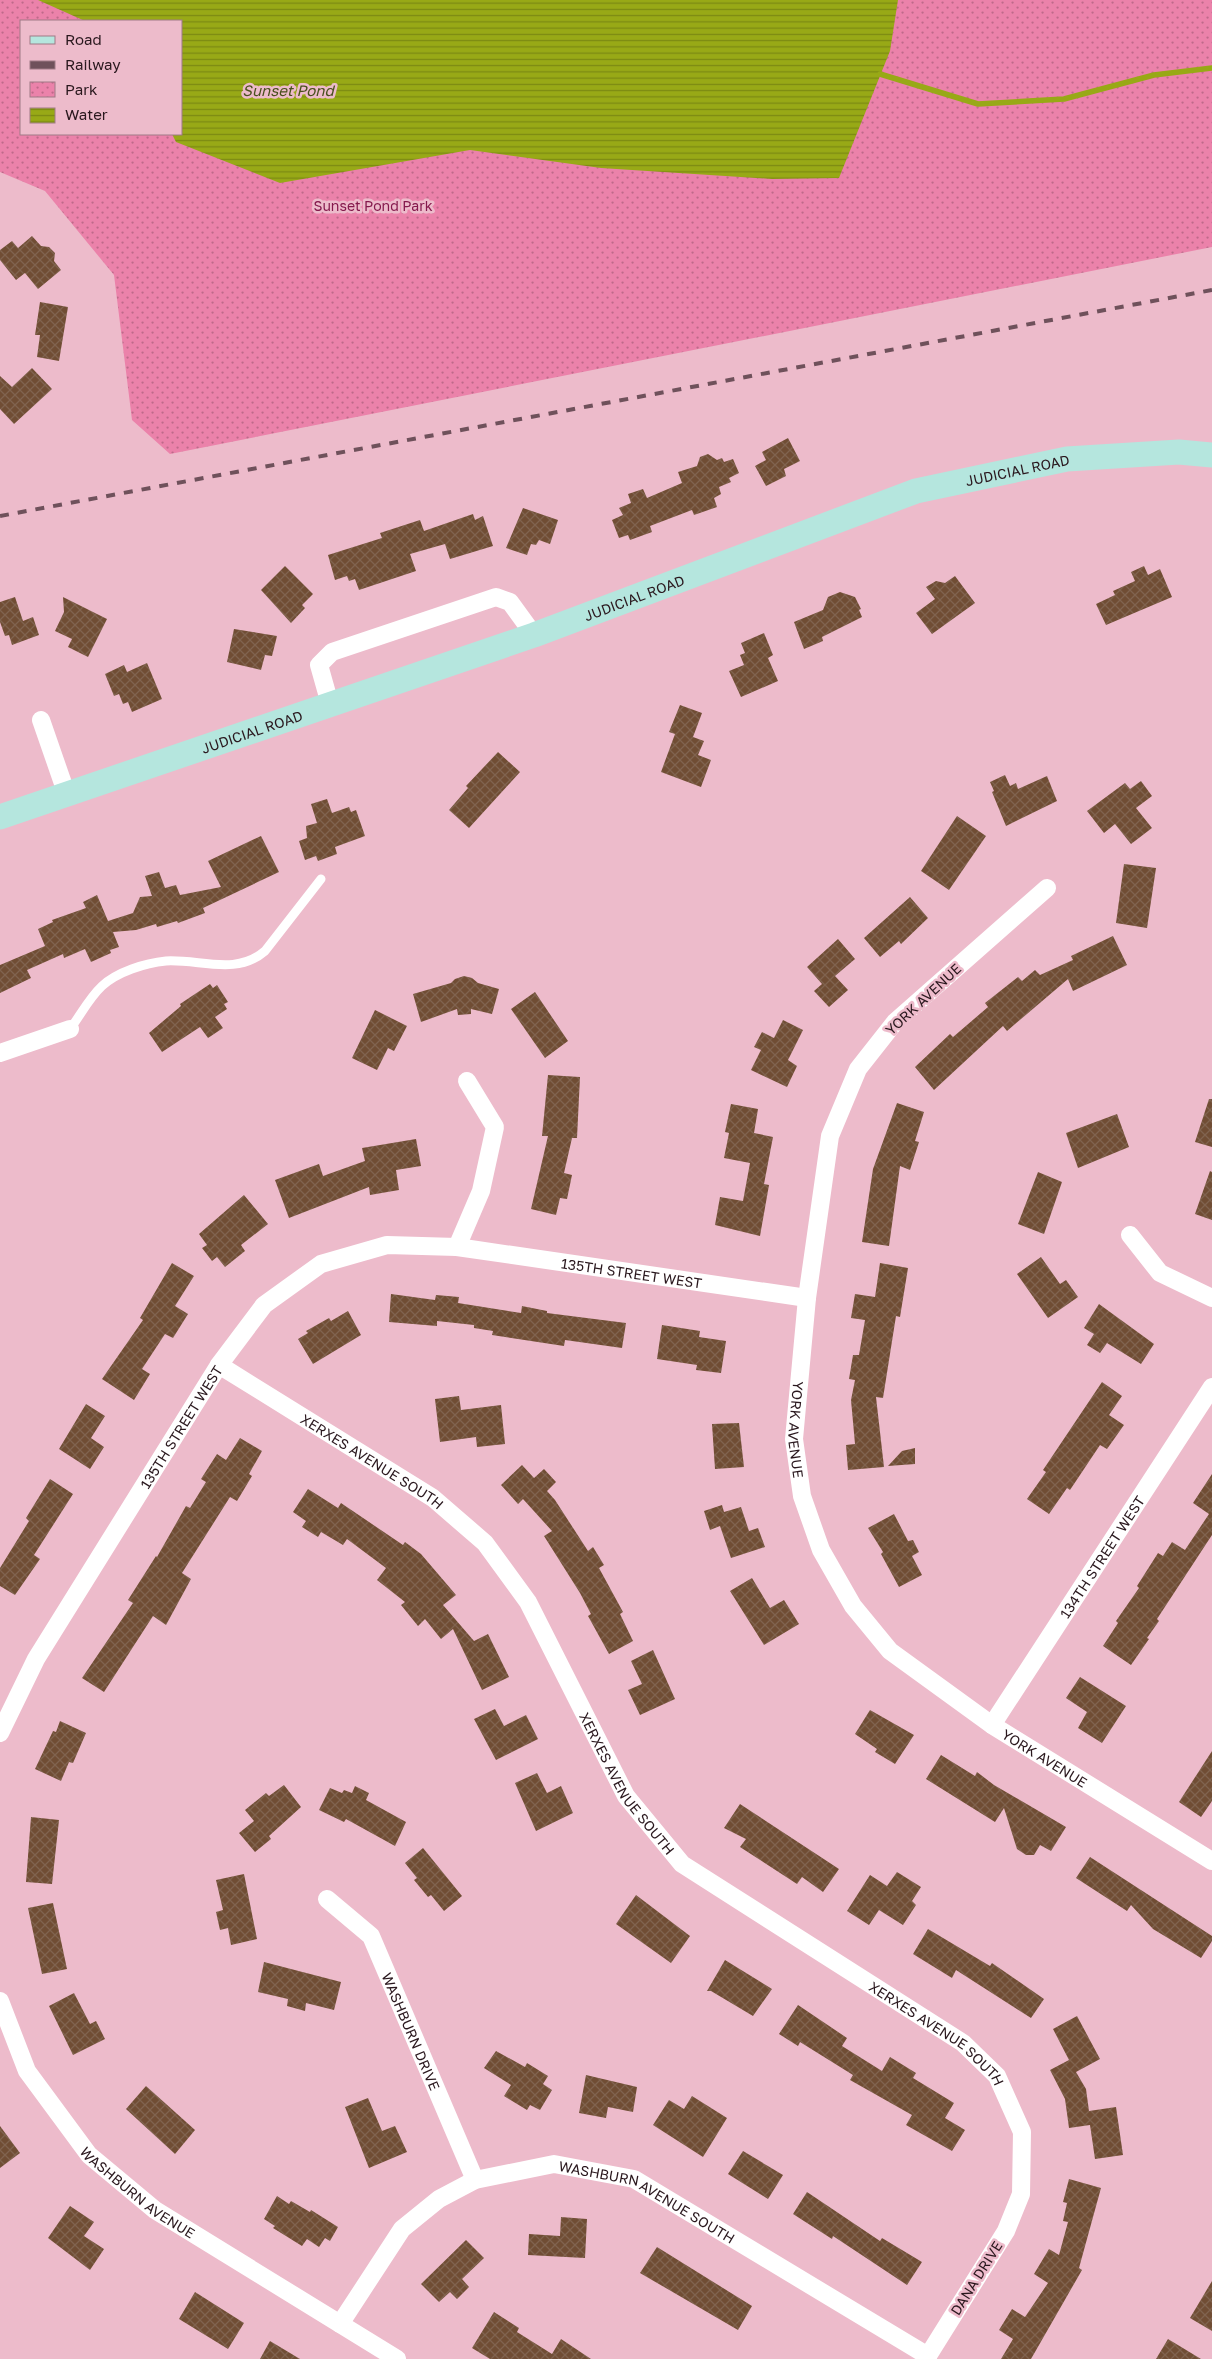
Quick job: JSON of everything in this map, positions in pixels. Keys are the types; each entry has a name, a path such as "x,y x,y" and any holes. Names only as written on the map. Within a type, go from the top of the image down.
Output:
{"street":[{"name":"JUDICIAL ROAD","path":"0,817 534,635 916,491 1067,458 1179,452 1212,455"},
{"path":"330,704 319,665 332,652 496,597 510,602 534,635"},
{"path":"41,720 66,795"},
{"name":"YORK AVENUE","path":"1047,888 895,1022 858,1069 830,1136 807,1298 794,1439 802,1496 821,1550 853,1606 890,1651 992,1725 1212,1861"},
{"path":"0,1053 70,1029"},
{"path":"456,1247 481,1191 495,1127 467,1081"},
{"path":"1130,1235 1160,1274 1212,1298"},
{"name":"135TH STREET WEST","path":"0,1733 36,1659 219,1365 264,1305 321,1264 387,1245 456,1247 807,1298"},
{"name":"XERXES AVENUE SOUTH","path":"219,1365 433,1498 486,1543 528,1602 626,1796 682,1864 963,2043 997,2076 1022,2132 1021,2194"},
{"name":"134TH STREET WEST","path":"992,1725 1212,1387"},
{"name":"WASHBURN DRIVE","path":"327,1899 371,1936 475,2180"},
{"name":"WASHBURN AVENUE","path":"0,2001 27,2071 90,2155 156,2210 397,2359"},
{"name":"WASHBURN AVENUE SOUTH","path":"340,2324 402,2229 439,2199 475,2180 554,2164 634,2179 927,2358"},
{"name":"DANA DRIVE","path":"927,2358 1006,2231 1021,2194"}],"lane":[{"path":"70,1029 102,986 130,969 165,961 220,966 255,959 265,950 321,879"}],"green space":[{"name":"Sunset Pond Park","path":"0,0 1212,0 1212,247 170,454 132,420 114,275 45,191 0,172"}],"water":[{"name":"Sunset Pond","path":"38,0 898,0 890,51 839,178 772,179 601,168 470,150 280,183 176,142 172,135 182,135 182,20 83,20"}],"building":[{"path":"32,236 41,246 49,247 55,253 54,261 61,270 38,289 25,273 16,280 0,260 0,250 12,241 18,248"},
{"path":"40,302 68,307 59,361 37,357 40,335 35,335"},
{"path":"32,368 52,389 14,424 0,409 0,376 12,387"},
{"path":"788,438 800,461 784,469 786,476 766,486 755,466 766,460 762,452"},
{"path":"708,454 717,460 722,458 724,462 733,459 739,473 729,478 731,482 719,487 721,494 714,498 717,507 694,515 692,510 650,526 652,532 630,540 628,535 619,538 612,520 623,515 619,508 631,503 628,494 643,489 647,498 682,483 678,472 697,466 700,457"},
{"path":"523,508 558,520 550,544 539,540 536,545 531,544 527,555 506,548"},
{"path":"473,514 475,520 483,516 493,546 450,559 445,544 410,554 416,571 359,590 355,579 349,581 347,576 335,580 328,555 382,538 380,533 420,520 424,531"},
{"path":"285,566 313,594 302,605 305,608 291,623 261,590"},
{"path":"1144,566 1148,575 1160,569 1172,597 1106,625 1096,604 1115,595 1113,591 1135,581 1131,572"},
{"path":"955,576 975,603 932,634 916,613 935,599 926,587 936,581 945,583"},
{"path":"840,592 855,597 861,609 859,610 862,617 822,637 823,641 804,649 794,622 823,610 828,597"},
{"path":"15,597 23,621 33,617 39,635 12,645 9,635 5,636 0,622 0,602"},
{"path":"63,597 107,619 88,657 68,647 72,639 55,631 64,612"},
{"path":"234,629 277,636 272,656 265,655 261,670 227,662"},
{"path":"764,633 773,655 768,658 778,681 741,697 729,671 744,665 740,655 745,653 741,643"},
{"path":"147,663 162,699 132,712 128,702 123,704 119,694 114,696 105,674 124,665 127,672"},
{"path":"680,705 702,713 693,737 704,741 698,755 711,760 701,787 661,772 675,734 669,732"},
{"path":"498,752 520,772 469,828 449,810 468,788 466,786"},
{"path":"1005,775 1010,786 1016,783 1018,789 1047,776 1057,801 1006,826 992,792 994,791 990,782"},
{"path":"1141,781 1152,796 1136,808 1152,828 1131,844 1115,824 1104,833 1087,811 1125,783 1130,789"},
{"path":"327,799 332,813 349,807 351,812 356,810 365,836 335,847 337,854 318,861 316,856 305,860 299,841 307,838 306,826 317,823 311,804"},
{"path":"957,816 986,836 949,890 921,871"},
{"path":"261,836 279,872 203,908 205,913 178,923 177,921 157,927 156,924 136,930 113,932 119,947 110,950 111,953 91,962 85,949 64,958 63,954 27,970 31,978 0,993 0,965 45,946 38,929 53,922 52,920 86,908 83,902 97,895 108,921 133,913 140,897 152,896 145,876 159,872 165,888 176,885 180,895 221,887 208,861"},
{"path":"1124,864 1156,868 1147,928 1116,923"},
{"path":"910,897 928,918 901,944 899,941 880,957 864,938"},
{"path":"1113,936 1127,965 1073,991 1068,979 1007,1031 1003,1026 934,1090 915,1067 950,1034 953,1037 988,1007 985,1003 1018,977 1022,981 1035,970 1040,975 1073,960 1071,956"},
{"path":"838,939 855,959 835,976 848,990 829,1007 814,991 822,984 807,967"},
{"path":"464,976 472,978 478,983 499,989 492,1014 471,1009 471,1014 458,1015 457,1009 421,1022 413,994 451,983 455,979"},
{"path":"210,984 213,988 217,985 228,1002 224,1004 227,1009 215,1017 223,1028 208,1038 200,1027 162,1052 149,1033 181,1006 180,1004"},
{"path":"535,992 568,1041 545,1058 511,1009"},
{"path":"375,1010 407,1026 394,1051 388,1048 377,1070 352,1058"},
{"path":"783,1020 803,1030 788,1060 797,1066 787,1087 751,1070 761,1050 754,1047 762,1032 774,1038"},
{"path":"548,1075 580,1077 577,1138 572,1138 564,1173 572,1175 567,1199 560,1198 556,1215 531,1209 548,1136 542,1136"},
{"path":"1209,1099 1212,1099 1212,1147 1195,1142"},
{"path":"897,1103 924,1112 915,1141 919,1142 910,1170 900,1166 889,1246 862,1242 873,1169"},
{"path":"731,1104 758,1109 754,1133 773,1137 764,1184 769,1185 760,1236 715,1225 720,1197 743,1201 750,1163 724,1158 729,1133 725,1132"},
{"path":"1117,1114 1129,1147 1078,1168 1066,1133"},
{"path":"416,1139 421,1166 396,1170 399,1190 370,1195 369,1187 289,1218 275,1180 319,1164 323,1176 365,1161 362,1148"},
{"path":"1210,1171 1212,1172 1212,1220 1195,1214"},
{"path":"1038,1172 1062,1182 1044,1234 1018,1224"},
{"path":"244,1195 268,1224 241,1245 245,1251 225,1267 217,1257 212,1261 202,1248 207,1245 199,1234"},
{"path":"1041,1257 1060,1284 1066,1280 1078,1297 1048,1318 1017,1274"},
{"path":"172,1263 194,1276 175,1306 188,1314 173,1338 165,1334 142,1369 150,1374 134,1400 102,1379 143,1320 140,1318"},
{"path":"880,1263 908,1268 900,1317 896,1316 883,1398 876,1397 884,1467 848,1470 846,1445 855,1444 851,1400 855,1380 849,1379 853,1355 859,1355 865,1320 851,1318 855,1294 875,1297"},
{"path":"391,1294 435,1300 436,1295 459,1297 458,1303 521,1313 522,1306 547,1311 547,1313 626,1323 622,1348 565,1340 564,1346 492,1335 493,1331 474,1328 474,1325 437,1321 437,1326 389,1322"},
{"path":"1099,1304 1154,1344 1141,1364 1107,1343 1100,1353 1087,1345 1094,1334 1084,1328"},
{"path":"348,1311 361,1335 313,1364 298,1339 308,1333 306,1331 329,1318 331,1321"},
{"path":"662,1325 700,1331 699,1337 726,1341 721,1373 696,1370 697,1365 657,1359"},
{"path":"1102,1382 1122,1396 1109,1415 1124,1425 1107,1449 1100,1445 1070,1490 1067,1488 1049,1514 1027,1499 1046,1472 1043,1470"},
{"path":"459,1396 461,1410 501,1405 505,1444 477,1447 476,1437 440,1442 435,1399"},
{"path":"86,1404 105,1416 91,1438 104,1447 90,1469 59,1449"},
{"path":"739,1423 744,1467 715,1469 712,1424"},
{"path":"240,1438 262,1451 249,1474 252,1476 237,1501 230,1497 182,1573 191,1579 166,1625 153,1616 104,1692 82,1678 133,1603 128,1600 157,1557 186,1506 190,1508 206,1482 201,1479 217,1454 226,1460"},
{"path":"915,1448 915,1464 888,1466 902,1451"},
{"path":"522,1465 534,1478 544,1469 556,1482 547,1491 555,1500 588,1551 593,1547 604,1565 599,1568 623,1612 620,1614 633,1641 609,1654 588,1616 591,1614 580,1593 544,1536 552,1531 523,1499 518,1504 501,1485"},
{"path":"1212,1474 1212,1535 1157,1619 1159,1621 1147,1638 1149,1639 1131,1665 1103,1646 1118,1623 1116,1621 1139,1588 1137,1586 1158,1553 1163,1556 1172,1542 1185,1550 1209,1514 1193,1503"},
{"path":"50,1479 73,1494 34,1555 40,1559 15,1595 0,1586 0,1568 29,1521 26,1518"},
{"path":"308,1489 338,1508 341,1503 403,1545 405,1542 421,1554 456,1595 443,1605 474,1641 488,1634 509,1677 482,1690 453,1629 441,1639 425,1619 418,1626 401,1605 405,1602 377,1580 386,1568 347,1539 343,1545 321,1532 318,1537 302,1527 306,1521 293,1512"},
{"path":"722,1505 724,1512 741,1507 749,1531 758,1528 765,1547 731,1558 720,1526 710,1530 704,1511"},
{"path":"894,1514 908,1541 913,1540 919,1552 912,1556 922,1575 899,1587 881,1554 883,1552 868,1528"},
{"path":"752,1578 770,1608 784,1600 799,1624 764,1645 730,1591"},
{"path":"653,1650 675,1699 640,1715 628,1690 642,1684 631,1661"},
{"path":"1080,1677 1126,1706 1102,1743 1078,1728 1087,1712 1066,1698"},
{"path":"495,1709 504,1726 526,1715 538,1739 496,1760 474,1719"},
{"path":"870,1710 914,1735 895,1764 875,1752 877,1749 855,1734"},
{"path":"60,1721 86,1733 73,1763 69,1762 61,1781 35,1769 53,1731 56,1732"},
{"path":"1212,1751 1212,1801 1201,1817 1179,1802"},
{"path":"941,1755 975,1776 977,1772 994,1785 1066,1827 1051,1851 1040,1845 1034,1855 1026,1855 1017,1849 1004,1808 995,1822 926,1779"},
{"path":"537,1773 547,1793 561,1786 573,1813 536,1831 515,1783"},
{"path":"284,1785 301,1807 269,1836 271,1839 255,1852 239,1833 254,1821 245,1810 266,1793 269,1796"},
{"path":"355,1786 369,1793 366,1800 406,1822 395,1846 346,1819 344,1822 319,1810 330,1788 342,1793 344,1790 352,1793"},
{"path":"740,1804 839,1869 823,1892 802,1877 797,1884 740,1847 746,1839 724,1828"},
{"path":"31,1817 59,1820 52,1884 26,1882"},
{"path":"423,1848 462,1896 444,1911 431,1895 428,1897 414,1880 417,1878 405,1863"},
{"path":"1090,1857 1212,1936 1212,1941 1201,1958 1153,1929 1131,1905 1127,1911 1076,1878"},
{"path":"897,1872 921,1887 912,1901 916,1905 903,1925 879,1910 869,1925 847,1911 870,1875 887,1886"},
{"path":"244,1874 257,1939 231,1945 228,1928 220,1930 216,1912 223,1910 216,1880"},
{"path":"636,1895 690,1936 671,1963 616,1924"},
{"path":"53,1903 67,1969 42,1974 28,1908"},
{"path":"928,1929 990,1966 992,1963 1044,1999 1031,2018 956,1970 952,1978 913,1954"},
{"path":"725,1960 772,1989 753,2016 711,1991 707,1991"},
{"path":"264,1962 341,1982 334,2010 306,2003 305,2011 287,2006 288,1999 258,1992"},
{"path":"74,1993 90,2024 96,2021 105,2039 73,2055 49,2006"},
{"path":"798,2005 847,2038 842,2046 882,2071 890,2057 916,2073 913,2078 954,2103 945,2118 965,2130 952,2151 906,2125 912,2115 850,2080 853,2075 800,2042 798,2046 779,2034"},
{"path":"1077,2016 1100,2059 1076,2072 1086,2089 1089,2111 1116,2107 1123,2155 1095,2159 1090,2125 1069,2128 1065,2099 1050,2070 1069,2060 1053,2029"},
{"path":"496,2051 525,2067 527,2063 548,2076 543,2084 552,2090 540,2110 530,2105 527,2110 504,2096 511,2085 484,2068"},
{"path":"586,2075 637,2087 633,2112 608,2107 606,2118 579,2113"},
{"path":"146,2086 195,2130 175,2154 126,2109"},
{"path":"692,2096 727,2118 703,2157 653,2125 669,2100 684,2109"},
{"path":"368,2098 382,2131 395,2126 407,2152 369,2168 345,2107"},
{"path":"0,2126 20,2153 0,2168"},
{"path":"743,2151 783,2175 768,2199 728,2174"},
{"path":"1069,2179 1101,2188 1079,2268 1082,2270 1031,2359 1001,2359 1013,2339 999,2330 1012,2309 1025,2317 1048,2283 1034,2274 1049,2249 1059,2255 1068,2222 1063,2221 1067,2203 1063,2202"},
{"path":"807,2192 880,2241 882,2238 922,2262 907,2285 833,2236 832,2239 793,2214"},
{"path":"277,2196 289,2204 291,2201 310,2212 311,2210 338,2227 330,2241 325,2238 319,2247 307,2239 302,2246 273,2228 275,2226 264,2219"},
{"path":"70,2206 94,2222 84,2236 104,2249 90,2270 48,2238"},
{"path":"561,2217 587,2219 585,2258 528,2255 529,2234 560,2236"},
{"path":"466,2240 484,2258 462,2279 469,2287 457,2299 450,2292 439,2302 421,2284"},
{"path":"657,2247 752,2306 738,2330 640,2273"},
{"path":"1212,2281 1212,2331 1190,2318"},
{"path":"195,2292 244,2323 228,2349 179,2319"},
{"path":"494,2312 519,2328 517,2332 552,2354 561,2339 591,2359 490,2359 472,2348"},
{"path":"1168,2339 1201,2359 1156,2359"},
{"path":"270,2341 300,2359 260,2359"}],"waterway":[{"path":"880,74 978,104 1064,99 1154,75 1212,68"}],"railway":[{"path":"0,516 1212,290"}]}
